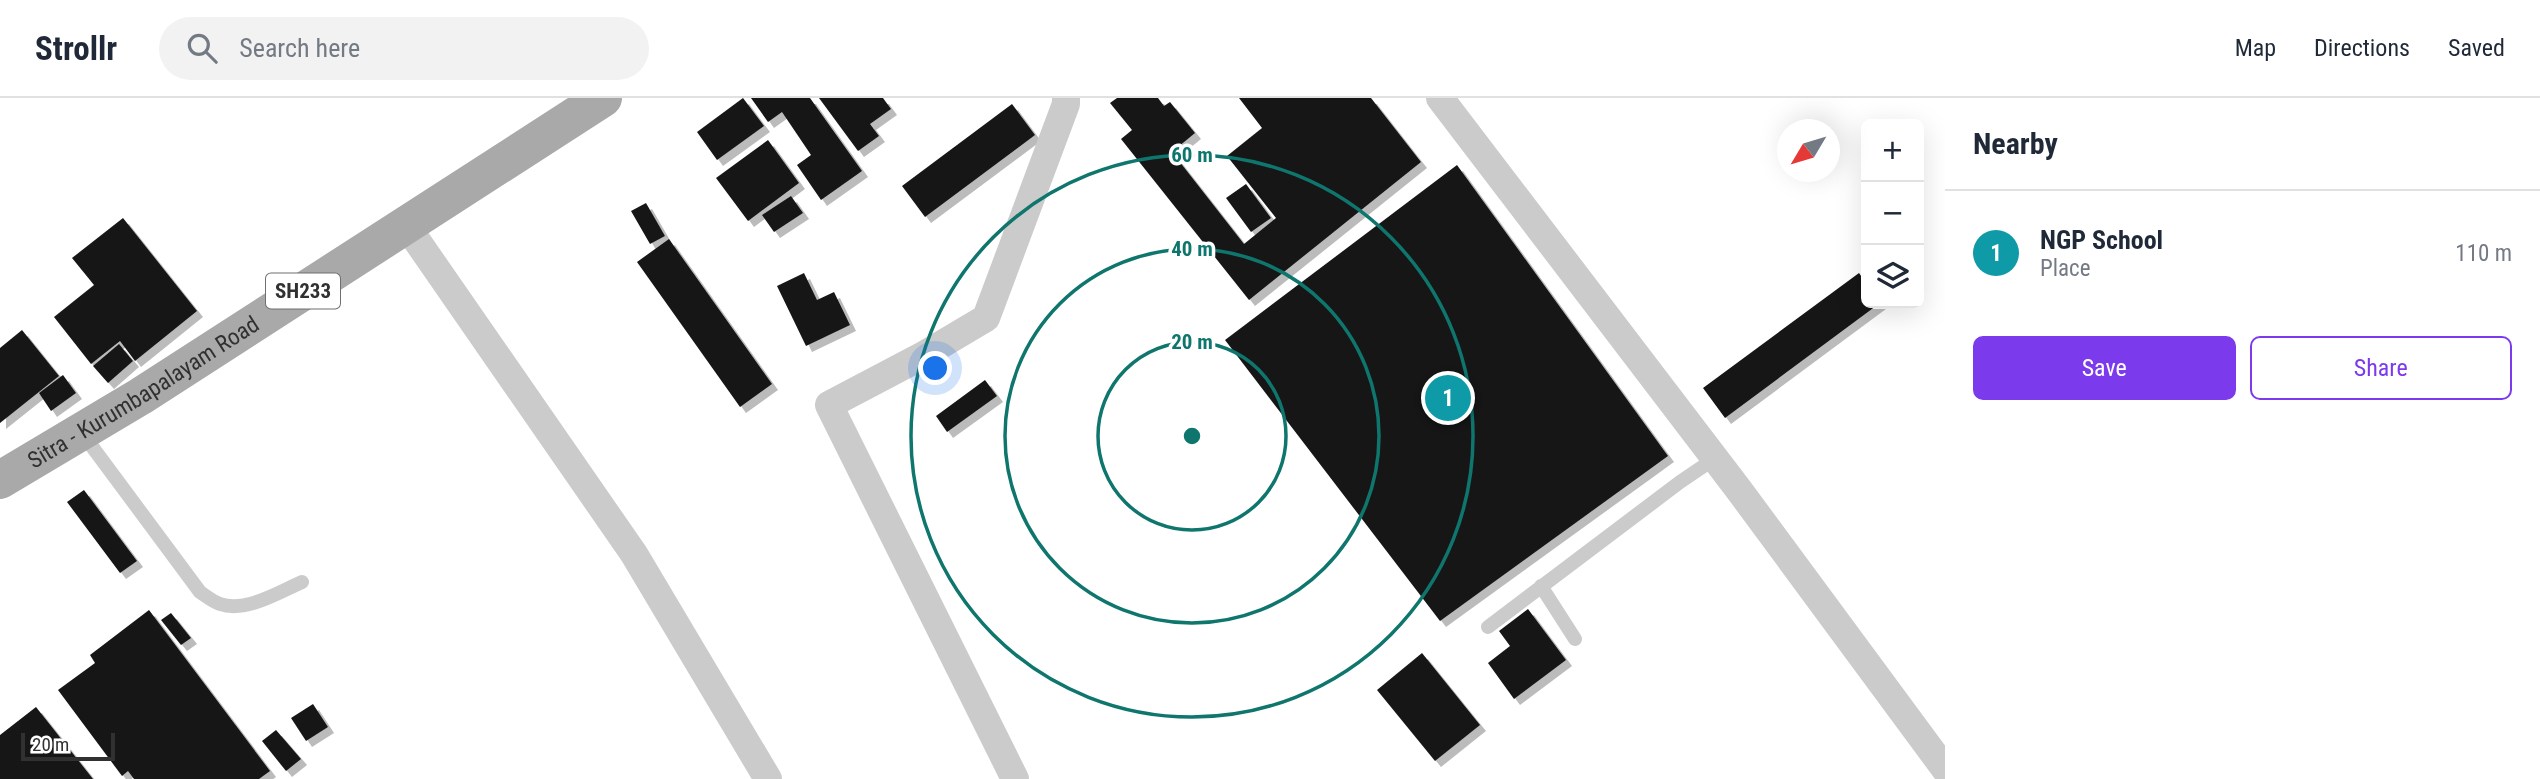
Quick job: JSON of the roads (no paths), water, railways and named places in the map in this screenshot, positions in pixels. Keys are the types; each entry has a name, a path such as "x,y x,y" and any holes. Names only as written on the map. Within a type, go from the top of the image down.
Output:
{"main road":[{"name":"Sitra - Kurumbapalayam Road","path":"0,480 81,432 603,98"}],"street":[{"path":"1015,779 828,405 922,356 986,318 1066,98"},
{"path":"1440,98 1945,769"},
{"path":"407,225 634,554 768,779"}],"lane":[{"path":"81,432 200,592 220,605 240,605 264,599 302,582"},
{"path":"1488,626 1714,459"},
{"path":"1541,586 1575,639"}],"place":[{"name":"NGP School","path":"1448,398"}]}
